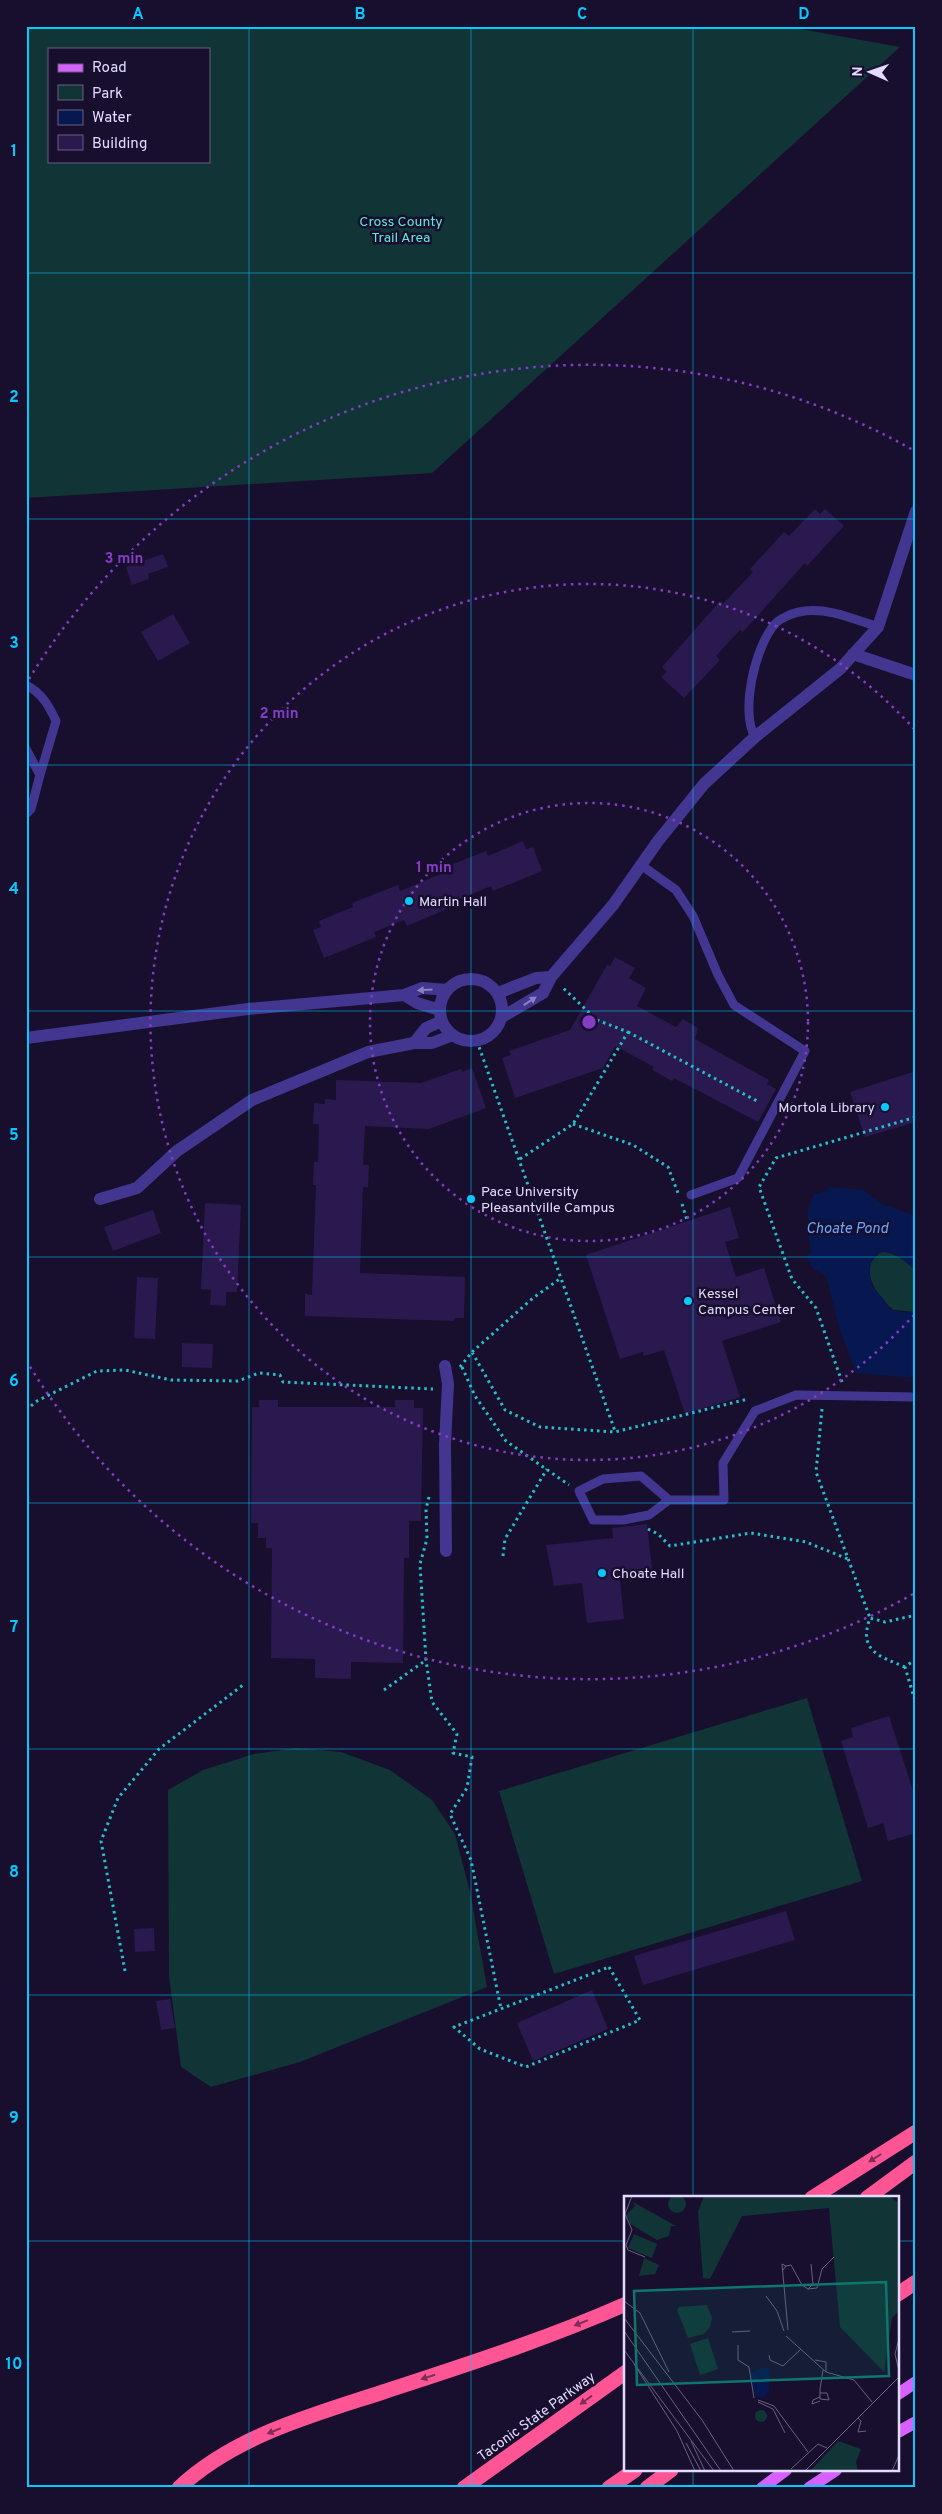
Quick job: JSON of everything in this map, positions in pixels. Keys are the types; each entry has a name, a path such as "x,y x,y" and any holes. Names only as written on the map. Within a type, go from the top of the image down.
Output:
{"highway":[{"path":"815,2196 916,2132"},
{"path":"870,2196 916,2162"},
{"path":"900,2293 916,2282"},
{"path":"179,2488 222,2456 267,2434 322,2412 559,2332 624,2305"},
{"name":"Taconic State Parkway","path":"464,2488 624,2373"},
{"path":"609,2488 632,2472"},
{"path":"646,2488 668,2472"}],"main road":[{"path":"900,2393 916,2382"},
{"path":"900,2431 916,2422"},
{"path":"762,2488 783,2472"},
{"path":"809,2488 833,2472"}],"street":[{"path":"502,1018 543,993 551,977 613,905 641,865 704,784 755,738 840,669 878,627 916,511"},
{"path":"854,654 916,675"},
{"path":"498,993 536,978 551,977"},
{"path":"473,978 483,980 498,993 503,1009 502,1018 493,1033 477,1041 468,1041 453,1035 441,1015 441,1000 447,990 463,979 473,978"},
{"path":"26,1038 248,1009 404,994 422,988 447,990"},
{"path":"404,994 441,1015"},
{"path":"414,1044 426,1028 441,1015"},
{"path":"100,1199 137,1188 177,1151 252,1100 368,1052 414,1044 432,1043 453,1035"},
{"path":"446,1551 445,1444 447,1372"}],"lane":[{"path":"755,738 750,730 750,693 758,653 775,623 799,612 833,612 878,627"},
{"path":"26,685 36,690 56,721 31,809 26,814"},
{"path":"26,749 40,775"},
{"path":"641,865 676,890 693,916 734,1005 806,1051 738,1178 691,1195"},
{"path":"669,1500 640,1476 603,1479 579,1491 593,1520 623,1520 649,1514 669,1500 724,1500 723,1463 755,1411 796,1395 916,1397"}],"path":[{"path":"551,977 598,1020 628,1032 758,1101"},
{"path":"520,1159 573,1124 628,1032"},
{"path":"477,1041 615,1432"},
{"path":"847,1397 816,1308 792,1279 759,1187 776,1158 916,1117"},
{"path":"573,1124 633,1145 668,1167 687,1220"},
{"path":"26,1410 37,1401 98,1371 125,1370 170,1380 238,1381 259,1373 280,1375 283,1382 436,1389 447,1372 462,1366 472,1352 533,1298 561,1278"},
{"path":"472,1352 505,1410 540,1427 615,1432 750,1398"},
{"path":"462,1366 475,1396 506,1441 579,1491"},
{"path":"824,1396 816,1472 870,1618 865,1632 868,1644 878,1656 905,1667"},
{"path":"503,1556 505,1539 547,1469"},
{"path":"429,1495 426,1509 427,1539 420,1564 426,1660 432,1702 457,1734 453,1753 472,1757 467,1788 450,1814 471,1860 501,2009"},
{"path":"648,1529 658,1534 670,1546 751,1533 806,1542 849,1560"},
{"path":"870,1618 885,1622 916,1615"},
{"path":"905,1667 916,1659"},
{"path":"384,1690 426,1660"},
{"path":"905,1667 916,1704"},
{"path":"125,1971 102,1841 118,1798 159,1748 243,1685"},
{"path":"609,1967 640,2020 526,2067 480,2049 454,2027 501,2009 609,1967"}],"green space":[{"name":"Cross County Trail Area","path":"26,26 784,26 900,47 432,473 26,498"},
{"path":"882,1252 887,1252 905,1261 916,1271 916,1312 894,1310 881,1298 876,1290 870,1273 871,1265 874,1258"},
{"path":"807,1698 862,1881 554,1974 499,1791"},
{"path":"296,1748 341,1752 390,1770 432,1800 455,1834 470,1892 487,1987 300,2062 211,2087 181,2067 169,1976 168,1790 203,1770 254,1754"}],"water":[{"name":"Choate Pond","path":"828,1187 864,1190 880,1203 916,1216 916,1271 894,1254 880,1252 871,1264 870,1280 873,1287 892,1310 916,1312 916,1378 856,1373 840,1330 826,1276 811,1267 807,1257 811,1252 808,1215 811,1201 814,1194 827,1191"}],"building":[{"path":"815,509 820,514 825,509 844,526 807,566 805,563 743,632 740,630 716,656 720,660 684,698 661,677 667,672 662,667 720,601 723,604 753,572 750,569 784,532 789,536"},
{"path":"163,554 168,567 148,574 149,579 132,585 126,567"},
{"path":"173,614 190,643 158,661 141,632"},
{"name":"Martin Hall","path":"523,841 526,849 533,847 542,871 493,891 491,886 460,899 461,903 407,926 404,920 374,932 376,937 324,958 313,930 321,927 319,921 353,907 352,903 398,885 400,891 443,873 441,869 486,851 488,856"},
{"path":"615,957 635,968 629,978 646,988 637,1006 676,1027 683,1019 698,1028 695,1039 769,1080 767,1084 776,1089 758,1122 674,1078 672,1081 652,1070 654,1067 615,1046 603,1068 515,1098 502,1058 511,1055 509,1051 570,1030 607,965 610,966"},
{"path":"472,1068 486,1108 429,1129 365,1126 363,1165 369,1165 368,1187 363,1187 360,1273 465,1277 464,1318 454,1318 454,1321 305,1316 305,1294 312,1295 316,1185 313,1185 314,1162 318,1162 319,1124 313,1124 314,1103 325,1104 325,1099 336,1100 336,1080 421,1083 461,1069 462,1072"},
{"name":"Mortola Library","path":"916,1071 916,1122 865,1137 850,1092"},
{"path":"205,1203 241,1205 237,1292 226,1292 226,1306 210,1305 211,1290 201,1289"},
{"name":"Kessel Campus Center","path":"730,1207 739,1238 725,1242 736,1277 764,1268 781,1322 722,1341 740,1397 685,1414 664,1350 644,1356 643,1352 620,1359 586,1255"},
{"path":"153,1210 161,1233 113,1251 104,1227"},
{"path":"137,1277 158,1278 155,1339 134,1338"},
{"path":"182,1343 213,1344 212,1368 182,1367"},
{"path":"259,1400 278,1400 278,1407 395,1407 395,1400 414,1400 414,1408 423,1408 421,1521 409,1521 409,1558 404,1558 403,1663 351,1662 351,1679 315,1678 315,1659 271,1658 272,1548 266,1548 266,1538 258,1538 258,1523 251,1523 252,1407 259,1407"},
{"name":"Choate Hall","path":"647,1524 653,1577 620,1580 624,1619 587,1623 582,1583 554,1586 546,1545 613,1538 612,1528"},
{"path":"889,1716 916,1800 916,1833 888,1841 883,1823 868,1828 841,1741 853,1737 851,1728"},
{"path":"786,1911 795,1940 643,1985 634,1956"},
{"path":"154,1928 155,1951 135,1952 134,1929"},
{"path":"592,1990 608,2029 533,2061 517,2023"},
{"path":"170,1999 175,2028 161,2030 156,2001"}],"place":[{"name":"Martin Hall","path":"409,901"},
{"name":"Mortola Library","path":"885,1107"},
{"name":"Pace University Pleasantville Campus","path":"471,1199"},
{"name":"Kessel Campus Center","path":"688,1301"},
{"name":"Choate Hall","path":"602,1573"}]}
